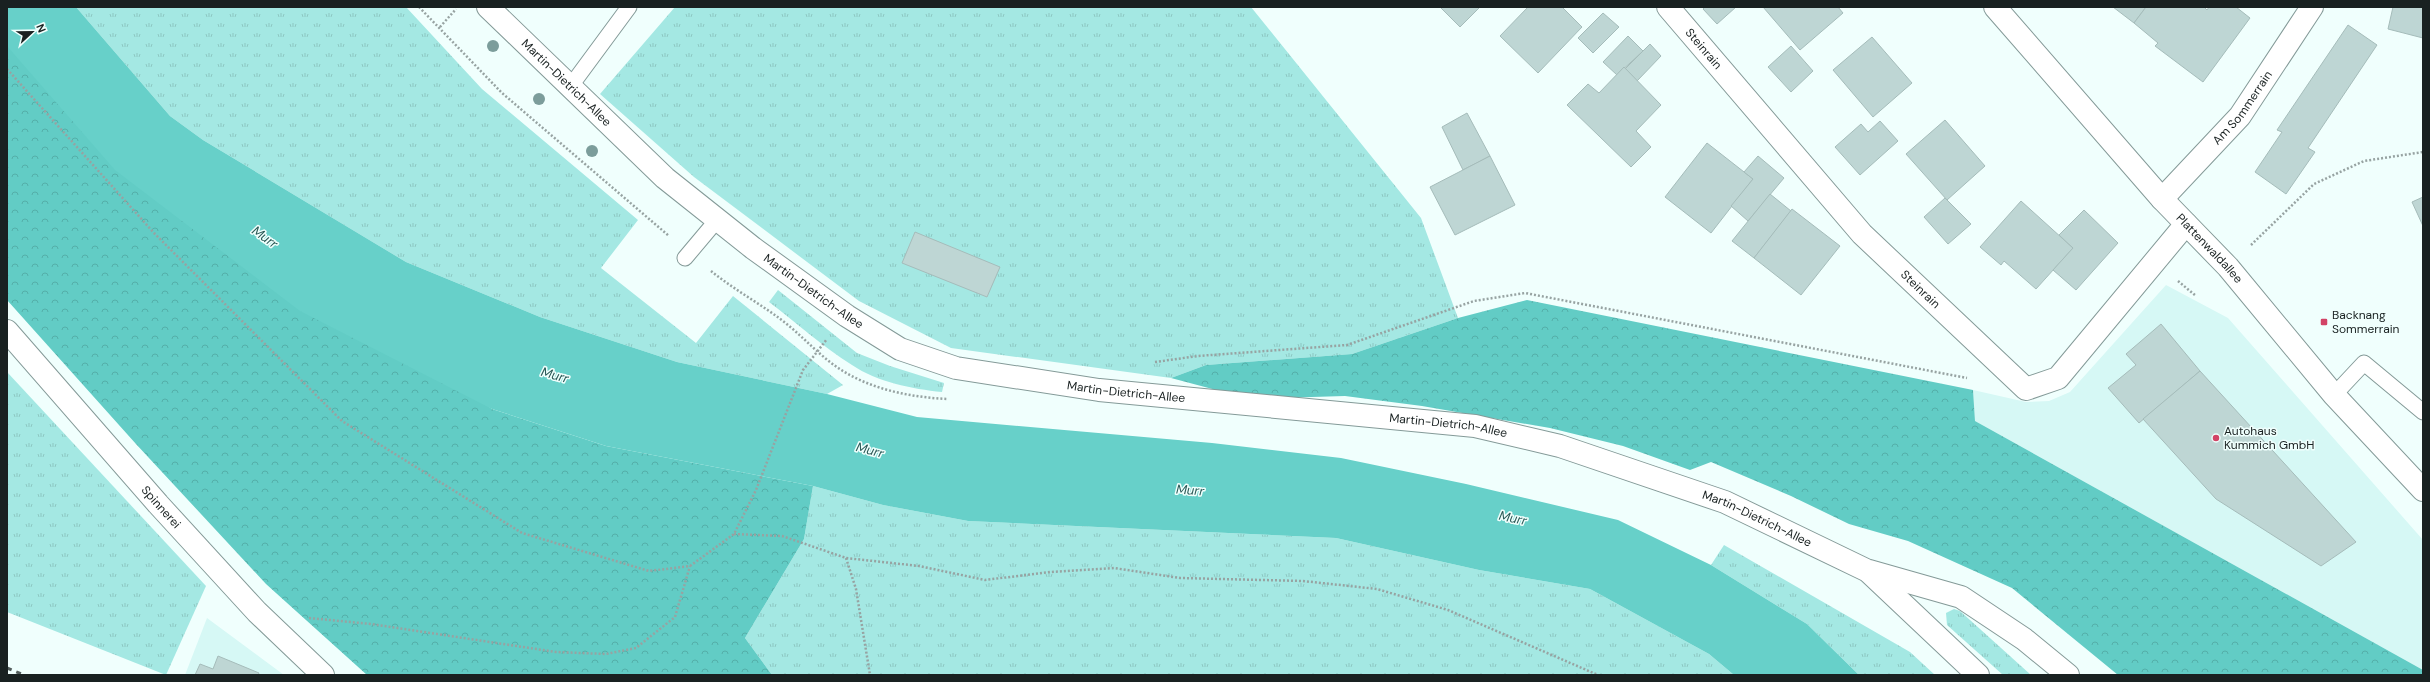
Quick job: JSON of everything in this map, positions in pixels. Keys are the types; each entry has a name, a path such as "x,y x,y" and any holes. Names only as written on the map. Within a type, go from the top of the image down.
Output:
{"street":[{"name":"Martin-Dietrich-Allee","path":"488,7 665,178 717,220 847,316 900,349 956,368 1099,390 1475,426 1560,446 1726,502 1866,570 1961,597 2024,640 2068,675"},
{"name":"Steinrain","path":"1668,7 1862,234 2026,389 2058,378 2186,224"},
{"name":"Plattenwaldallee","path":"1995,7 2162,199 2228,267 2334,395 2423,490"},
{"name":"Am Sommerrain","path":"2162,199 2240,116 2312,7"},
{"name":"Spinnerei","path":"7,331 158,504 257,612 323,675"},
{"name":"Martin-Dietrich-Allee","path":"1866,570 1978,675"}],"lane":[{"path":"570,87 629,7"},
{"path":"688,255 717,220"},
{"path":"2334,395 2364,363 2423,412"}],"path":[{"path":"418,7 440,27 502,93 688,255 780,319 816,351 848,373 886,389 916,398 954,400"},
{"path":"440,27 458,7"},
{"path":"7,69 154,233 342,420 522,533 649,571 690,566 734,534 756,490 803,370 816,351"},
{"path":"2251,245 2314,184 2364,161 2423,152"},
{"path":"1149,363 1198,356 1347,345 1474,301 1525,293 1972,378"},
{"path":"734,534 782,536 846,558 919,566 985,580 1050,572 1114,568 1180,578 1303,581 1377,589 1448,610 1598,675"},
{"path":"846,558 856,589 870,675"},
{"path":"257,612 370,624 556,652 606,654 636,648 675,617 690,566"}],"shaded area":[{"path":"2166,285 2228,318 2423,540 2423,670 1975,421 1973,390 2026,402 2049,401 2070,392"},
{"path":"207,618 284,675 185,675"}],"green space":[{"path":"76,7 406,7 482,89 638,220 601,268 696,343 733,296 843,385 827,394 677,362 540,317 406,262 203,140 170,116"},
{"path":"675,7 1251,7 1421,218 1458,318 1352,354 1206,365 1171,378 951,348 859,301 694,177 600,94"},
{"path":"7,39 492,409 606,446 813,486 804,539 745,638 772,675 367,675 266,584 136,444 7,300"},
{"path":"778,290 857,353 890,366 944,383 942,392 895,384 872,376 852,365 820,343 769,302"},
{"path":"1527,300 1973,390 1975,421 2423,670 2423,675 2118,675 2012,588 1908,541 1849,524 1791,496 1711,462 1690,470 1623,446 1550,428 1422,406 1345,396 1250,399 1171,378 1206,365 1352,354 1458,318"},
{"path":"7,372 206,586 166,675 7,612"},
{"path":"813,486 883,505 968,521 1336,538 1479,570 1590,589 1709,654 1734,675 772,675 745,638 804,539"},
{"path":"1724,545 1910,652 1935,675 1859,675 1807,624 1711,565"},
{"path":"1954,609 1960,611 2031,675 2003,675 1947,625 1946,613"}],"water":[{"name":"Murr","path":"7,7 76,7 170,116 203,140 406,262 540,317 677,362 827,394 917,417 1212,443 1341,458 1466,484 1618,520 1711,565 1807,624 1859,675 1734,675 1709,654 1590,589 1479,570 1336,538 968,521 883,505 813,486 606,446 492,409 300,311 115,170 7,46"}],"building":[{"path":"1440,7 1480,7 1460,27"},
{"path":"1528,7 1562,7 1582,27 1538,73 1500,36"},
{"path":"1705,7 1736,7 1717,24 1703,9"},
{"path":"1763,7 1838,7 1843,13 1800,50"},
{"path":"2113,7 2146,7 2134,23"},
{"path":"2146,7 2204,7 2207,10 2209,7 2236,7 2250,18 2203,82 2155,46 2158,43 2134,23"},
{"path":"2393,7 2423,7 2423,38 2388,29"},
{"path":"1603,13 1619,27 1593,53 1578,38"},
{"path":"2348,25 2377,45 2308,148 2315,152 2286,194 2255,172 2282,132 2277,130"},
{"path":"1628,36 1643,51 1617,75 1603,62"},
{"path":"1872,37 1912,83 1873,117 1833,70"},
{"path":"1650,44 1661,56 1637,81 1625,69"},
{"path":"1791,46 1813,71 1791,92 1768,67"},
{"path":"1624,67 1661,105 1636,131 1651,147 1631,167 1567,105 1588,84 1599,93"},
{"path":"1467,113 1490,156 1463,170 1442,127"},
{"path":"1945,120 1985,166 1947,200 1906,154"},
{"path":"1880,121 1898,141 1860,175 1835,147 1861,124 1868,132"},
{"path":"1707,143 1753,179 1711,233 1665,197"},
{"path":"1490,156 1515,205 1455,235 1430,187"},
{"path":"1758,156 1784,178 1748,221 1731,206 1753,179 1744,172"},
{"path":"1770,194 1791,211 1754,258 1732,241"},
{"path":"2423,197 2423,226 2412,202"},
{"path":"1945,198 1971,224 1948,244 1924,217"},
{"path":"2021,201 2073,248 2036,289 2004,261 2001,265 1980,247"},
{"path":"1792,209 1840,246 1801,295 1754,258"},
{"path":"2084,210 2118,243 2076,290 2053,270 2073,248 2059,235"},
{"path":"915,232 1000,267 987,297 902,263"},
{"path":"2161,324 2200,371 2139,423 2108,388 2136,365 2126,354"},
{"path":"2200,371 2356,542 2321,566 2216,499 2143,419"},
{"path":"218,656 259,673 258,675 195,675 200,664 213,669"}],"railway":[{"path":"7,668 24,675"}],"place":[{"name":"Backnang Sommerrain","path":"2324,322"},
{"name":"Autohaus Kummich GmbH","path":"2216,438"}]}
